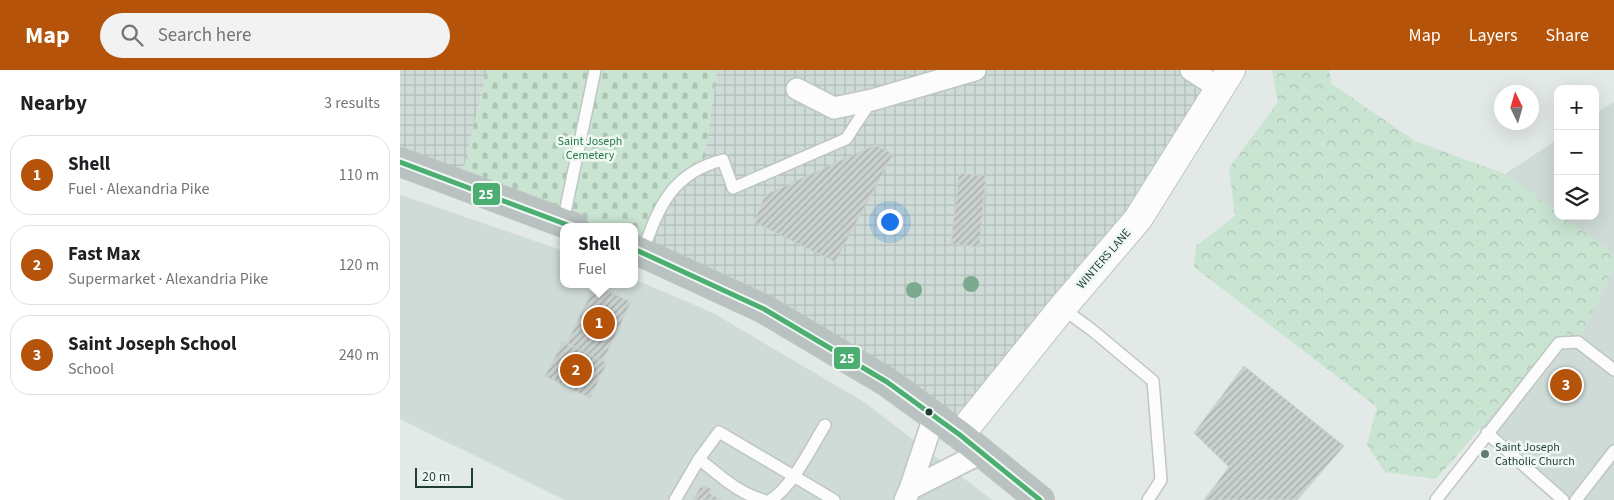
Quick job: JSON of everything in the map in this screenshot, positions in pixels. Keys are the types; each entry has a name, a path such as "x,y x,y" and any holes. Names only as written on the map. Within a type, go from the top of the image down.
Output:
{"highway":[{"path":"400,162 563,223"},
{"path":"638,251 764,309 887,382 960,436 1040,500"}],"street":[{"path":"797,89 834,108 872,100 975,70"},
{"path":"1191,70 1223,76"},
{"name":"WINTERS LANE","path":"960,436 1062,308 1138,219 1223,76"},
{"path":"908,495 934,417"},
{"path":"908,495 981,453"}],"lane":[{"path":"568,223 595,70"},
{"path":"638,251 658,210 668,194 682,180 711,163 723,160 733,188 846,139 872,100"},
{"path":"1062,308 1153,380 1161,480 1148,500"},
{"path":"1436,500 1559,343 1578,342 1614,370"},
{"path":"770,500 779,495 826,425"},
{"path":"675,500 699,459 719,432 834,500"},
{"path":"1487,433 1563,500"},
{"path":"1576,500 1614,451"},
{"path":"699,459 731,485 754,498 763,500"}],"shaded area":[{"path":"400,70 487,70 460,184 400,162"},
{"path":"717,70 1231,70 960,435 642,253 658,210 704,163"},
{"path":"1614,102 1614,255 1568,220 1599,220 1599,111"},
{"path":"1554,142 1554,210 1505,174"},
{"path":"400,196 560,250 560,288 638,288 638,281 713,313 864,402 992,500 565,500 400,419"},
{"path":"1614,267 1614,500 1574,500 1479,428 1565,332 1578,342"}],"green space":[{"name":"Saint Joseph Cemetery","path":"487,70 717,70 704,163 682,180 642,253 638,251 638,223 563,223 460,184"},
{"path":"1272,70 1329,70 1332,84 1415,141 1505,174 1554,210 1554,220 1568,220 1614,255 1614,267 1578,342 1565,332 1436,479 1385,472 1367,445 1377,407 1194,267 1196,246 1235,216 1229,168 1278,102"}],"building":[{"path":"875,145 893,154 835,262 754,222 765,195"},
{"path":"959,173 986,176 979,247 951,244"},
{"path":"594,288 601,288 631,302 603,361 567,343"},
{"path":"563,342 607,363 590,398 545,376"},
{"path":"1244,366 1344,446 1297,500 1204,500 1229,467 1194,433"},
{"path":"707,486 711,489 709,493 721,500 693,500 700,488"}],"transit line":[{"name":"25","path":"400,162 562,223"},
{"name":"25","path":"638,251 764,309 887,382 960,435 1040,500"}],"place":[{"name":"Shell","path":"599,323"},
{"name":"Fast Max","path":"576,370"},
{"name":"Saint Joseph School","path":"1566,385"},
{"name":"Saint Joseph Catholic Church","path":"1485,454"}]}
